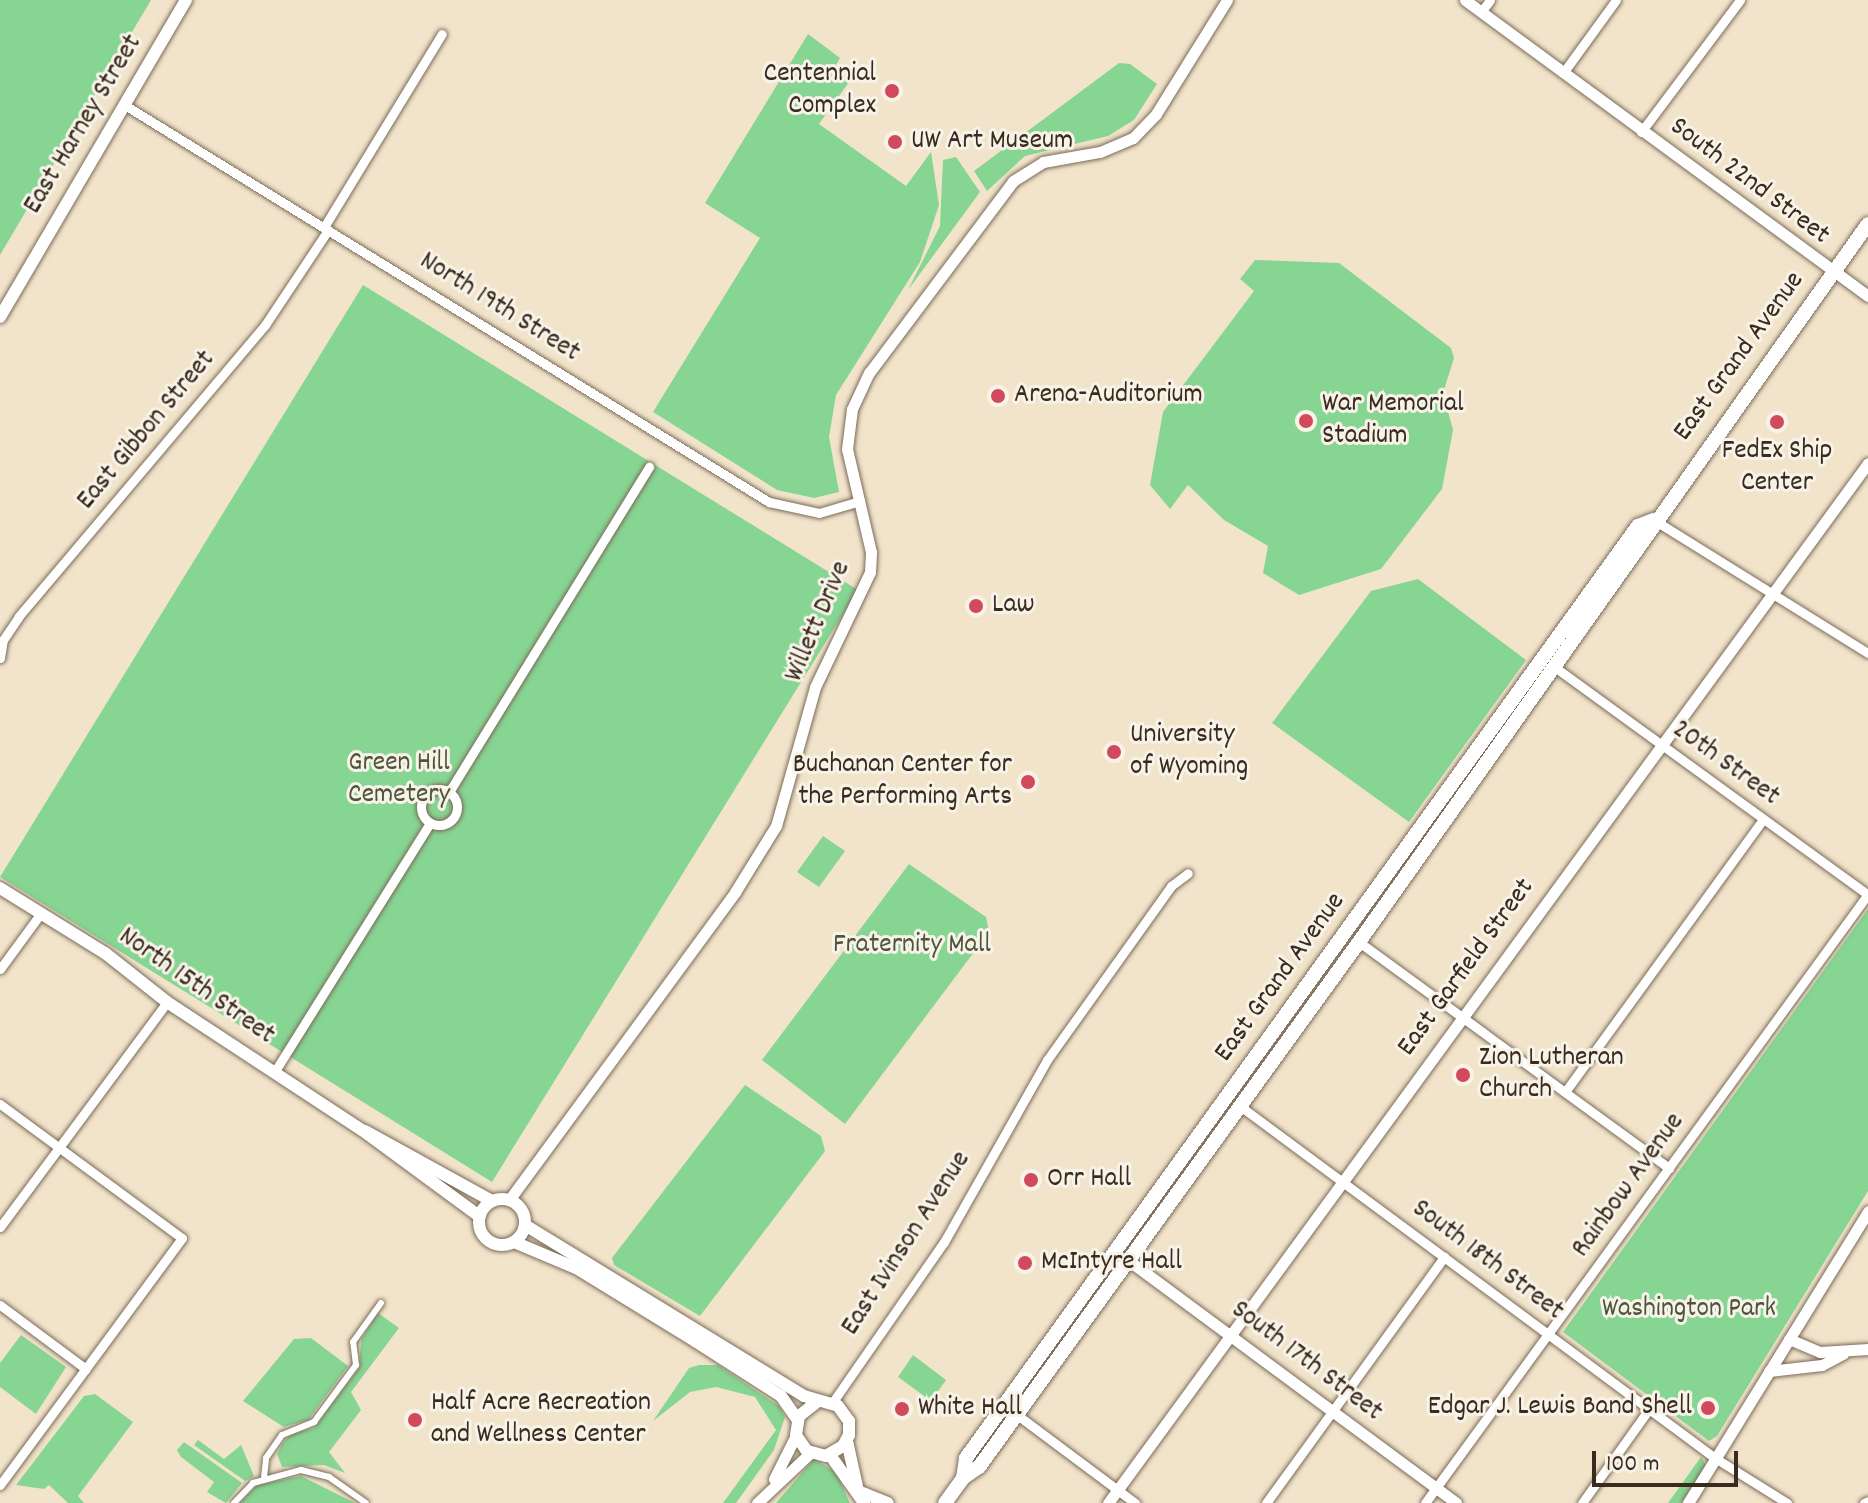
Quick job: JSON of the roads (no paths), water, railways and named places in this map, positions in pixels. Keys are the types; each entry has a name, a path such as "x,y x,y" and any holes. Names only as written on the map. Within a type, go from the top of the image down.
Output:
{"main road":[{"name":"East Harney Street","path":"0,317 186,0"},
{"name":"East Grand Avenue","path":"945,1503 963,1478 979,1467 1359,942 1650,536 1654,520 1868,224"},
{"name":"East Grand Avenue","path":"963,1478 966,1458 1115,1250 1638,526 1654,520"},
{"name":"North 15th Street","path":"0,888 105,953 167,1002 362,1130 479,1216 487,1240 502,1246 514,1242 576,1268 699,1336"},
{"name":"North 15th Street","path":"362,1130 386,1138 492,1201"},
{"path":"479,1216 492,1201 509,1200 521,1209 525,1225 699,1336 817,1402 832,1403 849,1421 847,1441 861,1497"},
{"path":"514,1242 525,1225"},
{"path":"699,1336 781,1396 797,1419 796,1435 810,1453 830,1455 847,1441"},
{"path":"797,1419 817,1402"},
{"path":"830,1455 861,1497 888,1503"},
{"path":"933,1503 963,1478"}],"street":[{"name":"Willett Drive","path":"509,1200 735,892 776,826 815,687 870,572 860,501 847,449 849,422 859,392 888,346 1023,172 1052,160 1111,149 1145,127 1227,0"},
{"name":"South 22nd Street","path":"1465,0 1832,274 1868,296"},
{"path":"1481,12 1490,0"},
{"path":"1563,73 1616,0"},
{"path":"1641,132 1740,0"},
{"name":"East Gibbon Street","path":"0,658 3,640 19,616 265,325 442,34"},
{"name":"North 19th Street","path":"123,104 769,502 819,513 860,501"},
{"name":"East Garfield Street","path":"1108,1503 1868,463"},
{"path":"449,792 649,467"},
{"path":"1654,520 1868,653"},
{"name":"20th Street","path":"1556,668 1868,895"},
{"path":"434,790 449,792 456,800 455,816 447,824 430,823 423,816 423,800 434,790"},
{"path":"1565,1092 1763,819"},
{"path":"275,1071 430,823"},
{"name":"East Ivinson Avenue","path":"832,1403 944,1242 1047,1060 1171,886 1188,873"},
{"name":"Rainbow Avenue","path":"1425,1503 1868,895"},
{"path":"0,969 41,913"},
{"path":"1359,942 1669,1168"},
{"path":"0,1227 167,1002"},
{"path":"0,1104 182,1238 0,1485"},
{"name":"South 18th Street","path":"1240,1106 1715,1458 1787,1503"},
{"path":"1688,1503 1868,1211"},
{"path":"1266,1503 1444,1257"},
{"name":"South 17th Street","path":"1128,1260 1456,1503"},
{"path":"264,1478 266,1458 282,1435 314,1422 356,1365 353,1342 381,1303"},
{"path":"0,1305 86,1369"},
{"path":"1789,1339 1820,1352 1843,1354 1868,1349"},
{"path":"1769,1371 1822,1365 1843,1354"},
{"path":"1582,1503 1649,1409"},
{"path":"1016,1414 1135,1503"},
{"path":"757,1503 772,1483 796,1435"},
{"path":"772,1483 810,1453"},
{"path":"234,1503 248,1486 264,1478 301,1470 329,1477 366,1503"}],"place":[{"name":"Centennial Complex","path":"892,91"},
{"name":"UW Art Museum","path":"895,142"},
{"name":"Arena-Auditorium","path":"998,396"},
{"name":"War Memorial Stadium","path":"1306,421"},
{"name":"FedEx Ship Center","path":"1777,422"},
{"name":"Law","path":"976,606"},
{"name":"University of Wyoming","path":"1114,752"},
{"name":"Buchanan Center for the Performing Arts","path":"1028,782"},
{"name":"Zion Lutheran Church","path":"1463,1075"},
{"name":"Orr Hall","path":"1031,1180"},
{"name":"McIntyre Hall","path":"1025,1263"},
{"name":"Edgar J. Lewis Band Shell","path":"1708,1408"},
{"name":"White Hall","path":"902,1409"},
{"name":"Half Acre Recreation and Wellness Center","path":"415,1420"}],"park label":[{"name":"Green Hill Cemetery","path":"399,780"},
{"name":"Fraternity Mall","path":"912,946"},
{"name":"Washington Park","path":"1689,1310"}]}
